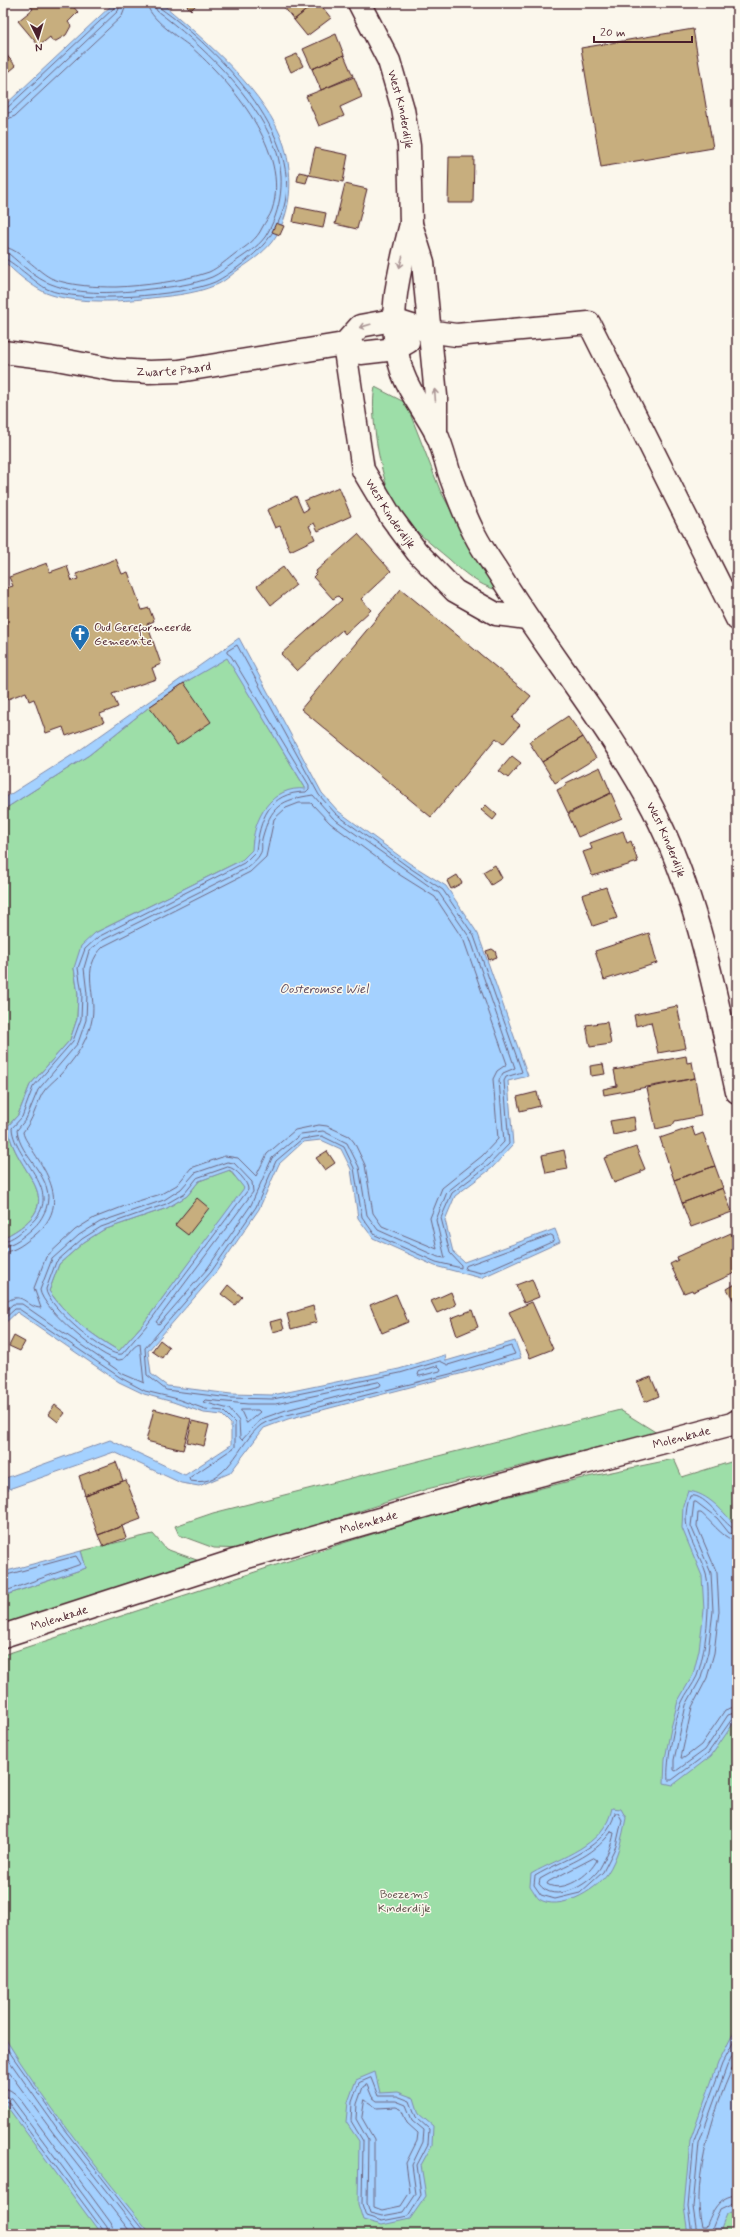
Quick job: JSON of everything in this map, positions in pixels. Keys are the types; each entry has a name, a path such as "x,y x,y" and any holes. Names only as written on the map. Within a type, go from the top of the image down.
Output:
{"street":[{"name":"West Kinderdijk","path":"358,3 389,61 403,109 409,146 411,224 423,262 428,331 436,396 436,434"},
{"name":"West Kinderdijk","path":"411,224 399,268 393,320 396,348 404,375 416,402 436,434 452,481 476,536 527,618 601,723 653,809 684,881 713,982 737,1092"},
{"path":"428,331 396,348 362,353 344,344 360,326 393,320 428,331 456,334 589,323 737,619"},
{"name":"West Kinderdijk","path":"344,344 363,470 390,517 417,552 455,591 496,614 527,618"},
{"name":"Zwarte Paard","path":"3,352 51,358 114,370 149,372 179,371 344,344"},
{"name":"Molenkade","path":"3,1636 237,1560 448,1499 732,1424 737,1420"}],"green space":[{"path":"375,387 406,403 440,490 479,562 497,590 483,585 465,573 409,524 398,510 386,485 378,450 374,414"},
{"path":"227,657 306,789 253,840 253,850 242,860 95,933 74,968 78,994 77,1019 70,1040 30,1085 18,1115 8,1126 12,1143 35,1186 39,1199 36,1211 25,1224 3,1238 3,810 89,755 149,707 184,683"},
{"path":"229,1170 245,1188 144,1323 119,1351 99,1339 81,1325 64,1309 49,1291 59,1264 84,1242 103,1230 167,1208 187,1196 199,1181"},
{"path":"620,1410 657,1433 427,1489 244,1549 214,1548 179,1535 175,1526 213,1513"},
{"name":"Boezems Kinderdijk","path":"674,1459 682,1477 737,1460 737,2234 3,2234 3,1655 337,1545 437,1514 578,1479"},
{"path":"153,1534 166,1549 205,1563 3,1627 3,1596 86,1568 81,1551"}],"water":[{"path":"114,3 160,3 166,7 217,52 250,88 276,126 284,145 290,183 287,209 278,233 271,243 256,258 222,282 198,291 180,295 131,300 94,301 68,299 46,293 34,287 3,260 3,107"},
{"name":"Oosteromse Wiel","path":"239,638 322,793 338,811 409,863 446,886 478,934 528,1076 508,1081 513,1145 492,1168 455,1196 445,1220 453,1252 464,1262 555,1229 560,1242 481,1278 435,1266 373,1238 358,1218 351,1169 341,1149 321,1140 303,1142 279,1164 259,1209 214,1275 148,1351 151,1374 167,1386 231,1394 273,1395 399,1369 445,1355 446,1361 515,1341 521,1358 288,1419 264,1428 230,1473 199,1486 181,1483 114,1452 3,1491 3,1479 110,1440 185,1475 231,1445 231,1424 222,1415 204,1413 144,1394 119,1382 17,1312 3,1325 3,1238 25,1224 36,1211 39,1199 35,1186 12,1143 8,1126 18,1115 30,1085 70,1040 77,1019 78,994 74,968 81,946 95,933 242,860 252,850 256,827 266,806 283,792 294,789 306,789 227,658 184,683 149,707 89,755 3,810 3,799 77,752","holes":["230,1170 244,1188 144,1323 119,1351 99,1339 81,1325 64,1309 49,1291 59,1264 84,1242 103,1230 167,1208 187,1196 199,1181"]},
{"path":"688,1491 702,1495 709,1499 737,1528 737,1718 711,1756 673,1785 664,1783 665,1759 678,1701 693,1675 699,1650 704,1610 702,1576 682,1528 683,1506"},
{"path":"81,1551 86,1568 3,1596 3,1572"},
{"path":"612,1808 621,1809 626,1818 617,1854 607,1874 594,1887 576,1898 556,1903 539,1899 530,1886 531,1874 568,1856 591,1841 608,1821"},
{"path":"737,2026 737,2209 727,2214 719,2234 688,2234 684,2207 690,2141 718,2063"},
{"path":"3,2035 55,2112 151,2234 101,2234 3,2101"},
{"path":"375,2072 380,2093 398,2092 414,2098 419,2114 433,2126 432,2145 421,2165 426,2196 410,2219 382,2225 363,2220 358,2204 359,2141 346,2122 348,2102 356,2080"}],"building":[{"path":"28,3 70,3 78,12 68,22 71,26 66,35 56,41 52,41 50,37 39,46 18,21 33,9"},
{"path":"184,3 198,3 191,10"},
{"path":"281,3 315,3 294,20"},
{"path":"315,3 319,3 331,18 307,36 294,20"},
{"path":"693,29 713,148 601,167 581,48"},
{"path":"336,34 344,55 312,69 303,49"},
{"path":"3,51 16,66 5,75 9,78 3,89"},
{"path":"297,54 303,66 291,72 285,59"},
{"path":"344,55 353,76 321,90 312,69"},
{"path":"354,77 362,97 340,107 344,116 319,126 306,96"},
{"path":"315,148 348,155 343,182 309,175"},
{"path":"449,157 474,157 473,203 448,203"},
{"path":"299,172 309,174 306,183 297,181"},
{"path":"345,184 367,189 357,229 335,224"},
{"path":"296,207 326,213 323,228 293,222"},
{"path":"276,223 284,226 280,235 272,232"},
{"path":"339,487 351,516 318,531 314,523 309,526 315,539 290,551 280,526 275,528 267,510 296,496 303,512 308,509 304,501"},
{"path":"358,534 391,571 361,599 371,610 345,634 342,630 297,671 281,654 342,600 338,596 333,599 313,577 317,573 316,571"},
{"name":"Oud Gereformeerde Gemeente","path":"116,559 122,574 128,572 142,610 149,608 154,621 147,624 161,664 152,668 156,679 112,694 118,707 100,714 104,722 66,736 63,727 46,733 34,699 29,701 26,692 3,701 3,637 6,636 3,628 8,626 3,611 3,589 13,586 9,577 47,563 50,572 67,566 72,581 78,579 76,574"},
{"path":"283,567 296,585 271,605 257,586"},
{"path":"401,589 531,696 512,718 520,725 503,744 496,738 431,817 301,709"},
{"path":"184,683 211,722 177,745 149,707"},
{"path":"568,716 583,737 542,762 529,742"},
{"path":"583,737 596,758 555,783 542,762"},
{"path":"512,756 521,763 508,778 499,771"},
{"path":"600,767 611,793 568,813 557,790 567,785 566,783"},
{"path":"611,793 622,818 578,837 568,814"},
{"path":"486,805 497,815 493,820 481,810"},
{"path":"623,831 627,843 631,841 638,862 592,876 583,852 592,849 590,843"},
{"path":"495,865 502,878 491,885 483,872"},
{"path":"457,875 462,883 451,889 447,881"},
{"path":"606,887 617,918 593,926 582,895"},
{"path":"649,933 657,963 604,980 595,951"},
{"path":"492,949 495,951 497,957 489,960 486,951"},
{"path":"677,1006 686,1048 658,1053 651,1022 636,1026 634,1015"},
{"path":"607,1022 611,1044 590,1047 586,1025"},
{"path":"686,1056 687,1063 692,1062 695,1078 604,1095 603,1089 617,1086 614,1070"},
{"path":"603,1064 605,1074 591,1076 590,1066"},
{"path":"695,1078 701,1116 675,1121 673,1125 656,1129 647,1088"},
{"path":"537,1092 540,1106 520,1111 517,1097"},
{"path":"634,1117 636,1130 613,1135 610,1121"},
{"path":"692,1127 695,1136 703,1133 715,1166 674,1180 660,1138"},
{"path":"636,1147 645,1169 641,1171 641,1173 614,1183 604,1158"},
{"path":"564,1150 568,1169 546,1173 542,1155"},
{"path":"327,1151 335,1163 325,1170 316,1158"},
{"path":"715,1166 723,1188 682,1203 674,1180"},
{"path":"723,1188 732,1212 691,1227 682,1203"},
{"path":"197,1198 209,1208 188,1235 175,1225"},
{"path":"731,1233 737,1247 737,1272 693,1292 692,1290 684,1293 670,1264 678,1260 677,1257"},
{"path":"532,1279 539,1297 524,1303 516,1285"},
{"path":"737,1283 737,1306 727,1289"},
{"path":"228,1285 242,1297 235,1305 221,1294"},
{"path":"451,1292 456,1305 437,1313 431,1301"},
{"path":"396,1294 408,1322 382,1333 370,1305"},
{"path":"532,1302 553,1349 530,1358 509,1312"},
{"path":"313,1306 317,1322 291,1329 287,1314"},
{"path":"472,1310 478,1327 457,1336 451,1318"},
{"path":"281,1319 284,1329 273,1332 270,1322"},
{"path":"14,1336 25,1342 20,1351 9,1346"},
{"path":"160,1340 169,1347 162,1358 152,1351"},
{"path":"651,1377 659,1396 645,1402 637,1382"},
{"path":"55,1405 65,1413 58,1422 48,1414"},
{"path":"154,1409 191,1419 183,1450 146,1441"},
{"path":"192,1421 209,1425 204,1446 187,1442"},
{"path":"116,1462 123,1481 85,1495 79,1476"},
{"path":"126,1480 141,1519 98,1535 84,1495"},
{"path":"122,1526 126,1538 103,1546 98,1535"}],"place":[{"name":"Oud Gereformeerde Gemeente","path":"80,651"}]}
